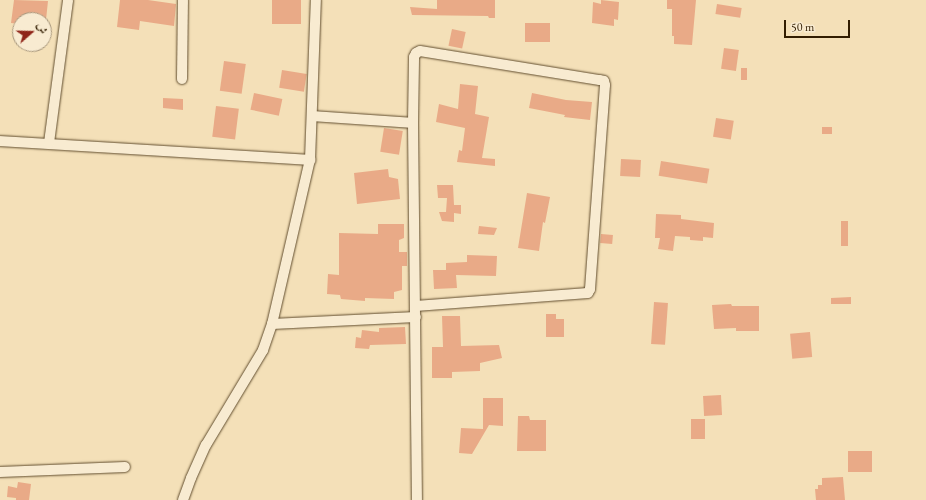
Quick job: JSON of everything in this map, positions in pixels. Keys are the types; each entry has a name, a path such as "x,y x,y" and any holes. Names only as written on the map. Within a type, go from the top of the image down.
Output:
{"street":[{"path":"49,143 68,0"},
{"path":"182,79 183,0"},
{"path":"182,500 206,445 262,350 272,324 310,160 316,0"},
{"path":"415,306 588,293 590,290 605,85 604,81 420,51 416,53 414,57 413,123 417,500"},
{"path":"312,116 413,123"},
{"path":"0,141 310,160"},
{"path":"272,324 416,317"},
{"path":"0,472 125,466"}],"building":[{"path":"14,0 48,1 47,12 12,12"},
{"path":"120,0 148,0 176,4 174,26 140,21 139,30 117,27"},
{"path":"272,0 301,0 301,24 272,24"},
{"path":"437,0 495,0 495,18 489,18 488,16 412,15 410,7 437,9"},
{"path":"601,0 619,2 618,20 614,19 614,26 592,23 593,2 601,4"},
{"path":"667,0 696,0 692,45 674,44 674,36 672,36 672,9 667,9"},
{"path":"717,4 742,8 740,18 715,14"},
{"path":"525,23 550,23 550,42 525,42"},
{"path":"452,29 466,32 462,49 448,46"},
{"path":"724,48 739,50 736,71 721,69"},
{"path":"224,61 246,64 242,94 220,91"},
{"path":"741,68 747,68 747,80 741,80"},
{"path":"282,70 307,74 304,92 279,88"},
{"path":"460,84 478,86 475,114 489,117 482,158 495,159 495,166 457,162 459,150 462,151 465,128 436,122 439,104 458,109"},
{"path":"254,93 282,99 279,116 250,110"},
{"path":"532,93 566,100 592,102 590,120 564,117 565,115 529,108"},
{"path":"163,98 183,99 183,110 163,108"},
{"path":"216,106 239,109 235,140 212,137"},
{"path":"716,118 734,121 731,140 713,137"},
{"path":"822,127 832,127 832,134 822,134"},
{"path":"384,128 403,131 399,155 380,152"},
{"path":"621,159 641,160 640,177 620,176"},
{"path":"661,161 709,169 707,183 659,176"},
{"path":"388,169 389,177 398,179 400,199 357,204 354,173"},
{"path":"437,185 453,185 454,205 461,205 461,214 454,213 454,222 442,221 439,212 446,212 447,198 438,198"},
{"path":"527,193 550,197 545,223 543,222 539,251 518,248"},
{"path":"656,214 681,215 681,219 714,223 713,238 703,237 703,241 690,240 690,237 675,236 673,251 658,249 660,238 655,238"},
{"path":"841,221 848,221 848,246 841,246"},
{"path":"378,224 404,224 404,238 399,240 399,252 407,252 407,266 402,266 402,290 394,292 394,299 365,298 365,301 341,299 340,295 327,294 328,274 339,275 339,233 378,234"},
{"path":"479,226 497,228 494,235 478,234"},
{"path":"601,234 613,235 612,244 600,243"},
{"path":"467,255 497,256 496,276 456,275 457,288 434,289 433,270 446,270 446,263 467,262"},
{"path":"851,297 851,304 831,304 831,298"},
{"path":"654,302 668,303 665,345 651,344"},
{"path":"731,304 732,306 759,306 759,331 736,331 736,328 714,329 712,305"},
{"path":"546,314 556,314 556,319 564,319 564,337 546,337"},
{"path":"442,316 460,316 461,346 499,345 502,358 480,363 480,371 452,372 452,378 432,378 432,347 443,347"},
{"path":"405,327 406,344 370,345 369,349 355,348 356,337 361,338 362,330 379,332 379,328"},
{"path":"810,332 812,357 792,359 790,334"},
{"path":"721,395 722,415 704,416 703,396"},
{"path":"483,398 503,398 503,426 489,425 472,454 459,453 461,428 483,429"},
{"path":"518,416 529,416 530,420 546,420 546,451 517,451"},
{"path":"691,419 705,419 705,439 691,439"},
{"path":"848,451 872,451 872,472 848,472"},
{"path":"843,477 845,500 816,500 815,489 818,489 818,485 822,485 822,478"},
{"path":"18,482 31,484 29,500 16,500 16,498 7,497 8,486 17,488"}]}
